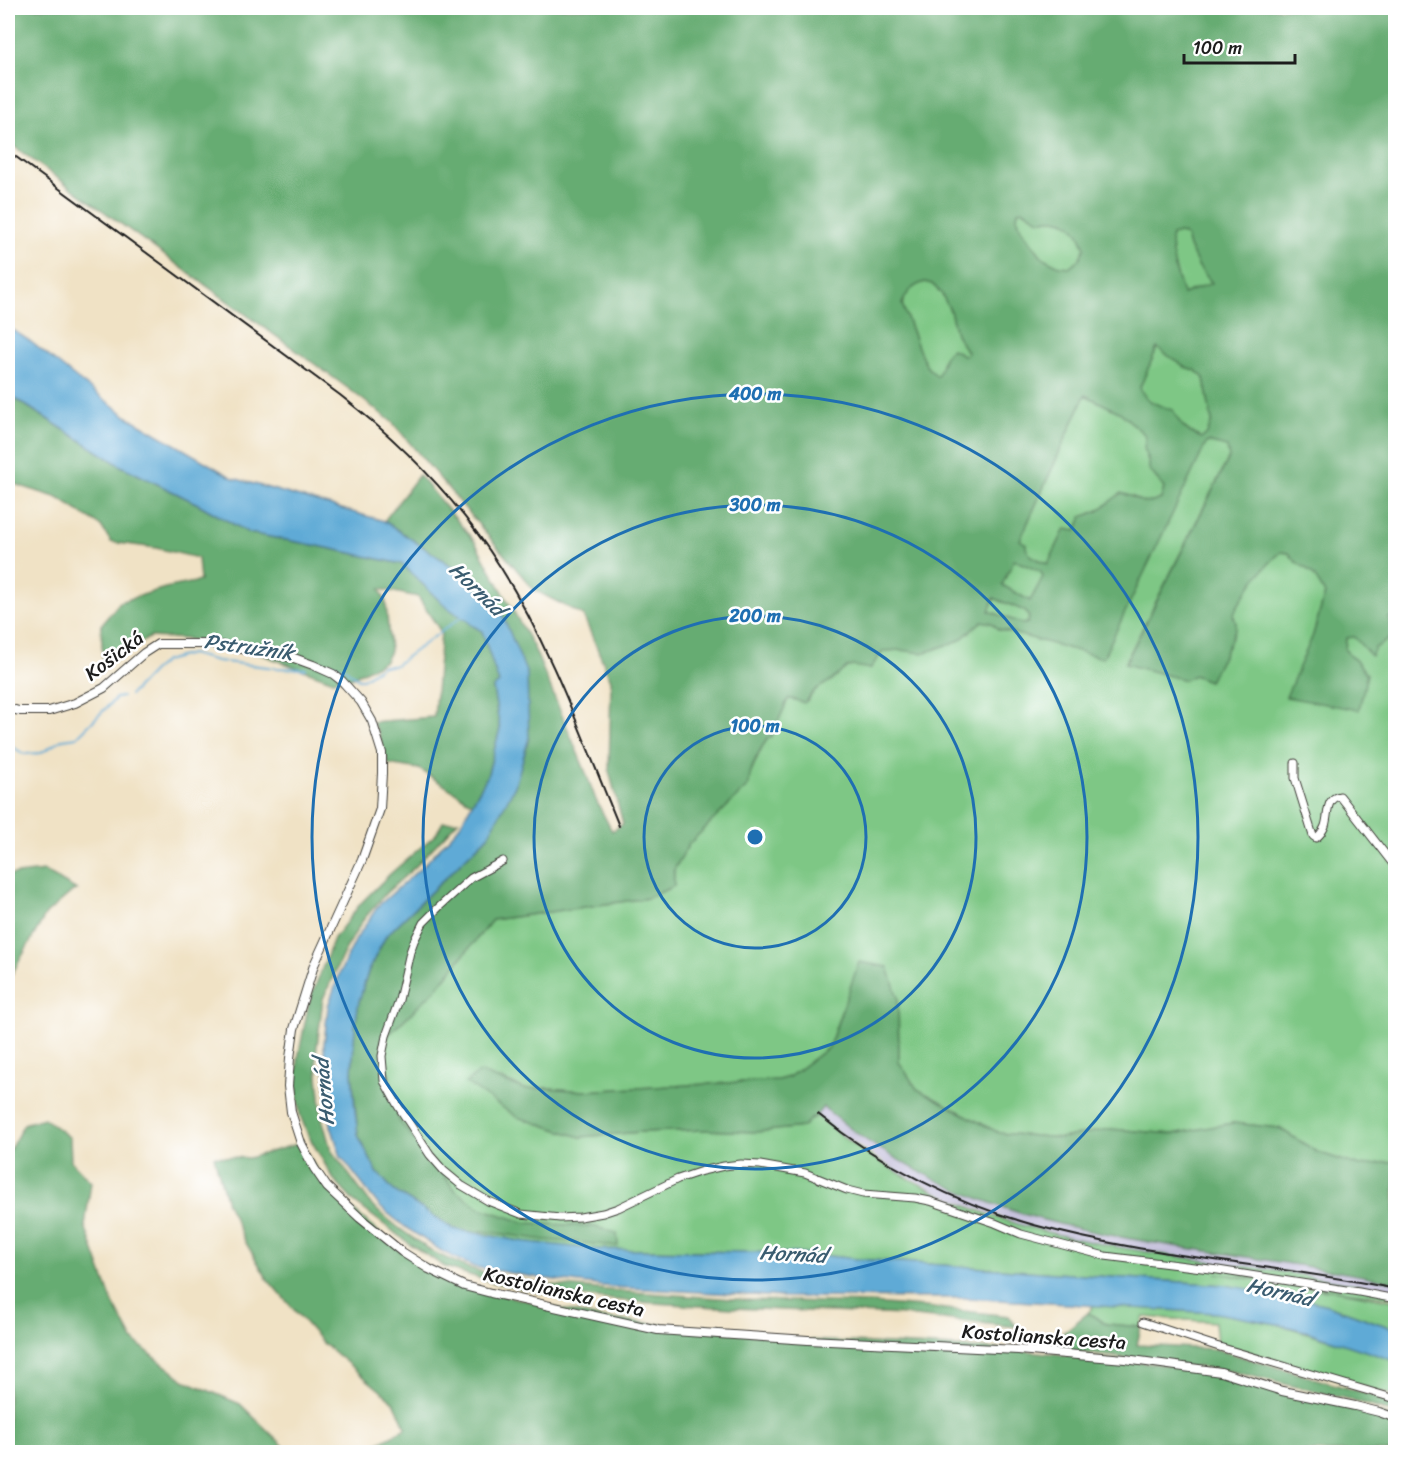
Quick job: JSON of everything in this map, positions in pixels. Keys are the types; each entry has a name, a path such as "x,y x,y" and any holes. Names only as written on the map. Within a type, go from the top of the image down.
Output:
{"street":[{"name":"Košická","path":"8,708 19,711 49,711 75,703 104,688 144,653 158,644 213,644 294,658 313,665"},
{"name":"Kostolianska cesta","path":"313,665 333,674 361,702 372,721 378,738 382,753 382,773 380,809 372,833 314,965 294,1029 288,1086 291,1112 301,1143 314,1168 327,1186 360,1218 402,1252 429,1269 464,1286 658,1330 1018,1350 1125,1359 1221,1372 1282,1391 1363,1408 1395,1418"},
{"path":"1295,763 1295,778 1313,836 1316,838 1321,834 1325,826 1329,803 1335,797 1340,796 1395,868"},
{"path":"503,861 466,882 428,918 418,931 410,952 399,1000 386,1036 382,1056 384,1081 430,1155 461,1185 488,1202 522,1214 560,1218 603,1214 678,1179 702,1171 741,1164 760,1165 805,1173 863,1194 930,1201 1021,1234 1105,1256 1218,1270 1395,1299"},
{"path":"1143,1322 1395,1399"}],"shaded area":[{"path":"823,1107 844,1124 919,1171 1001,1207 1057,1224 1112,1236 1394,1281 1395,1291 1131,1249 1022,1225 970,1206 897,1171 816,1115"}],"green space":[{"path":"8,8 1395,8 1396,614 1389,618 1394,636 1375,648 1371,656 1354,637 1346,638 1345,650 1367,674 1359,710 1286,697 1313,635 1325,594 1311,572 1289,553 1281,552 1254,581 1243,597 1233,615 1235,630 1209,681 1194,675 1185,680 1125,664 1229,458 1227,447 1207,442 1103,658 998,629 992,623 982,621 960,640 933,650 921,653 901,650 883,651 870,669 847,667 832,680 815,690 804,703 788,699 771,738 768,738 755,760 749,785 689,844 674,870 674,886 648,898 492,920 437,988 382,1041 399,1121 456,1191 480,1208 526,1223 592,1226 617,1233 618,1246 545,1240 481,1231 482,1234 454,1229 394,1191 376,1171 358,1135 352,1072 359,1000 369,970 386,936 488,836 515,786 529,738 461,572 384,521 419,475 475,542 534,648 596,800 612,831 623,824 609,771 611,681 583,615 534,590 392,422 8,142","holes":["1024,210 1041,220 1057,219 1069,223 1077,231 1085,248 1079,259 1069,267 1059,266 1043,258 1021,229 1017,217 1018,211","1184,234 1199,267 1212,283 1183,294 1174,264 1172,235","925,282 932,284 941,293 950,310 956,334 967,352 965,356 952,349 948,351 937,376 927,367 902,304 908,293 917,285","1157,348 1185,367 1195,370 1204,378 1212,421 1207,434 1202,438 1192,433 1181,424 1173,410 1153,403 1140,387","1085,395 1121,413 1146,436 1144,448 1149,461 1149,469 1164,488 1161,499 1149,503 1121,493 1098,511 1082,517 1076,531 1065,529 1048,564 1030,555 1026,544 1020,540","1014,560 1041,572 1043,577 1030,601 1002,585","994,598 1025,611 1029,617 1028,623 1023,624 989,611"]},
{"path":"1023,210 1041,220 1058,219 1074,227 1085,248 1079,259 1069,267 1059,266 1043,258 1021,229 1017,217 1018,211"},
{"path":"1184,234 1187,238 1199,267 1212,283 1183,294 1171,248 1172,235"},
{"path":"925,282 932,284 941,293 950,310 956,334 967,352 965,356 952,349 942,361 942,370 937,376 927,367 902,304 911,290"},
{"path":"1157,348 1185,367 1195,370 1204,378 1212,421 1207,434 1202,438 1184,427 1173,410 1153,403 1142,392 1140,387"},
{"path":"8,394 121,466 198,504 249,533 402,564 445,606 482,631 499,683 493,688 500,729 487,777 472,803 419,769 388,764 378,732 372,722 434,717 441,632 418,597 380,589 386,603 390,651 385,661 351,678 331,680 246,649 187,639 150,637 103,666 101,625 120,602 165,588 200,581 198,558 156,548 111,542 101,526 58,498 8,482"},
{"path":"1085,395 1121,413 1146,436 1147,458 1164,488 1161,499 1156,501 1146,503 1132,496 1082,517 1076,531 1065,529 1048,564 1028,554 1020,540"},
{"path":"1206,442 1228,447 1229,457 1125,663 1194,675 1209,681 1235,630 1233,615 1243,597 1254,581 1281,552 1289,553 1311,572 1325,594 1313,635 1358,663 1345,650 1346,637 1354,637 1375,648 1394,636 1389,618 1395,614 1395,1161 1360,1166 1317,1152 1279,1128 1233,1123 1173,1134 1110,1129 1061,1138 999,1133 917,1089 899,1063 898,998 842,1009 829,1047 789,1077 778,1080 584,1091 524,1089 501,1079 580,1137 704,1130 756,1132 803,1127 816,1115 888,1167 914,1181 969,1207 1024,1226 1115,1247 1395,1291 1395,1298 1216,1273 1395,1301 1395,1329 1324,1304 1224,1285 800,1253 591,1249 482,1234 472,1211 399,1121 382,1041 437,988 492,920 648,898 674,886 674,870 689,844 749,776 763,745 768,738 771,738 788,699 807,701 815,690 832,680 847,667 870,668 883,651 960,640 982,621 992,623 998,629 1103,657"},
{"path":"1014,559 1041,572 1043,577 1030,601 1002,585"},
{"path":"994,598 1025,611 1028,623 1023,624 989,611"},
{"path":"458,821 415,867 386,893 363,920 344,952 323,999 316,1054 322,1118 331,1150 373,1207 433,1252 491,1275 544,1284 617,1291 749,1300 871,1303 937,1308 1009,1316 1017,1327 905,1315 731,1308 541,1293 491,1282 445,1267 411,1245 354,1202 334,1180 308,1135 300,1115 296,1085 298,1058 309,1002 334,938 361,903 436,834 443,822"},
{"path":"44,871 77,890 46,914 8,981 8,875"},
{"path":"859,962 888,967 898,998 899,1062 917,1089 999,1133 1061,1138 1110,1129 1173,1134 1233,1123 1279,1128 1317,1152 1360,1166 1395,1161 1395,1282 1139,1240 1032,1217 980,1199 920,1172 863,1138 823,1107 803,1127 756,1132 704,1130 580,1137 517,1117 466,1083 479,1072 524,1089 584,1091 778,1080 789,1077 829,1047"},
{"path":"44,1118 70,1138 71,1161 91,1182 85,1226 112,1301 133,1340 184,1380 240,1404 290,1452 8,1452 8,1153 24,1124"},
{"path":"301,1143 327,1187 402,1252 464,1286 600,1318 808,1340 1018,1350 1191,1368 1395,1418 1395,1452 361,1452 406,1428 394,1402 323,1343 268,1280 246,1243 227,1203 214,1156 249,1158"},
{"path":"1094,1305 1217,1313 1277,1324 1352,1346 1395,1361 1395,1396 1217,1343 1215,1322 1144,1317 1141,1327 1107,1324 1088,1313"},
{"path":"1088,1313 1107,1324 1141,1327 1137,1345 1215,1349 1395,1402 1395,1414 1356,1401 1230,1371 1044,1348"}],"water":[{"name":"Hornád","path":"8,327 30,341 128,417 233,478 384,521 461,572 503,616 527,674 529,738 515,786 488,836 386,936 369,969 359,1001 352,1072 358,1135 376,1171 394,1191 454,1229 520,1241 591,1249 800,1253 1224,1285 1279,1294 1324,1304 1395,1329 1395,1361 1305,1331 1216,1313 966,1298 784,1297 611,1287 540,1278 474,1267 443,1252 405,1227 380,1207 341,1157 331,1126 325,1080 324,1044 328,1006 340,972 356,939 378,906 424,865 458,828 487,777 500,729 493,688 499,683 482,631 445,606 402,564 249,533 198,504 121,466 8,394"}],"waterway":[{"name":"Pstružník","path":"318,663 344,668 359,679 363,679 382,666 394,666 464,615"},
{"name":"Pstružník","path":"130,695 165,661 191,654 217,661 306,669"},
{"name":"Pstružník","path":"8,744 24,754 41,753 63,739 77,737 116,698 122,697"}],"railway":[{"path":"8,151 340,395 386,433 448,496 484,543 519,598 551,662 619,826"},
{"path":"818,1114 867,1150 920,1180 976,1206 1034,1225 1123,1245 1396,1289"}]}
